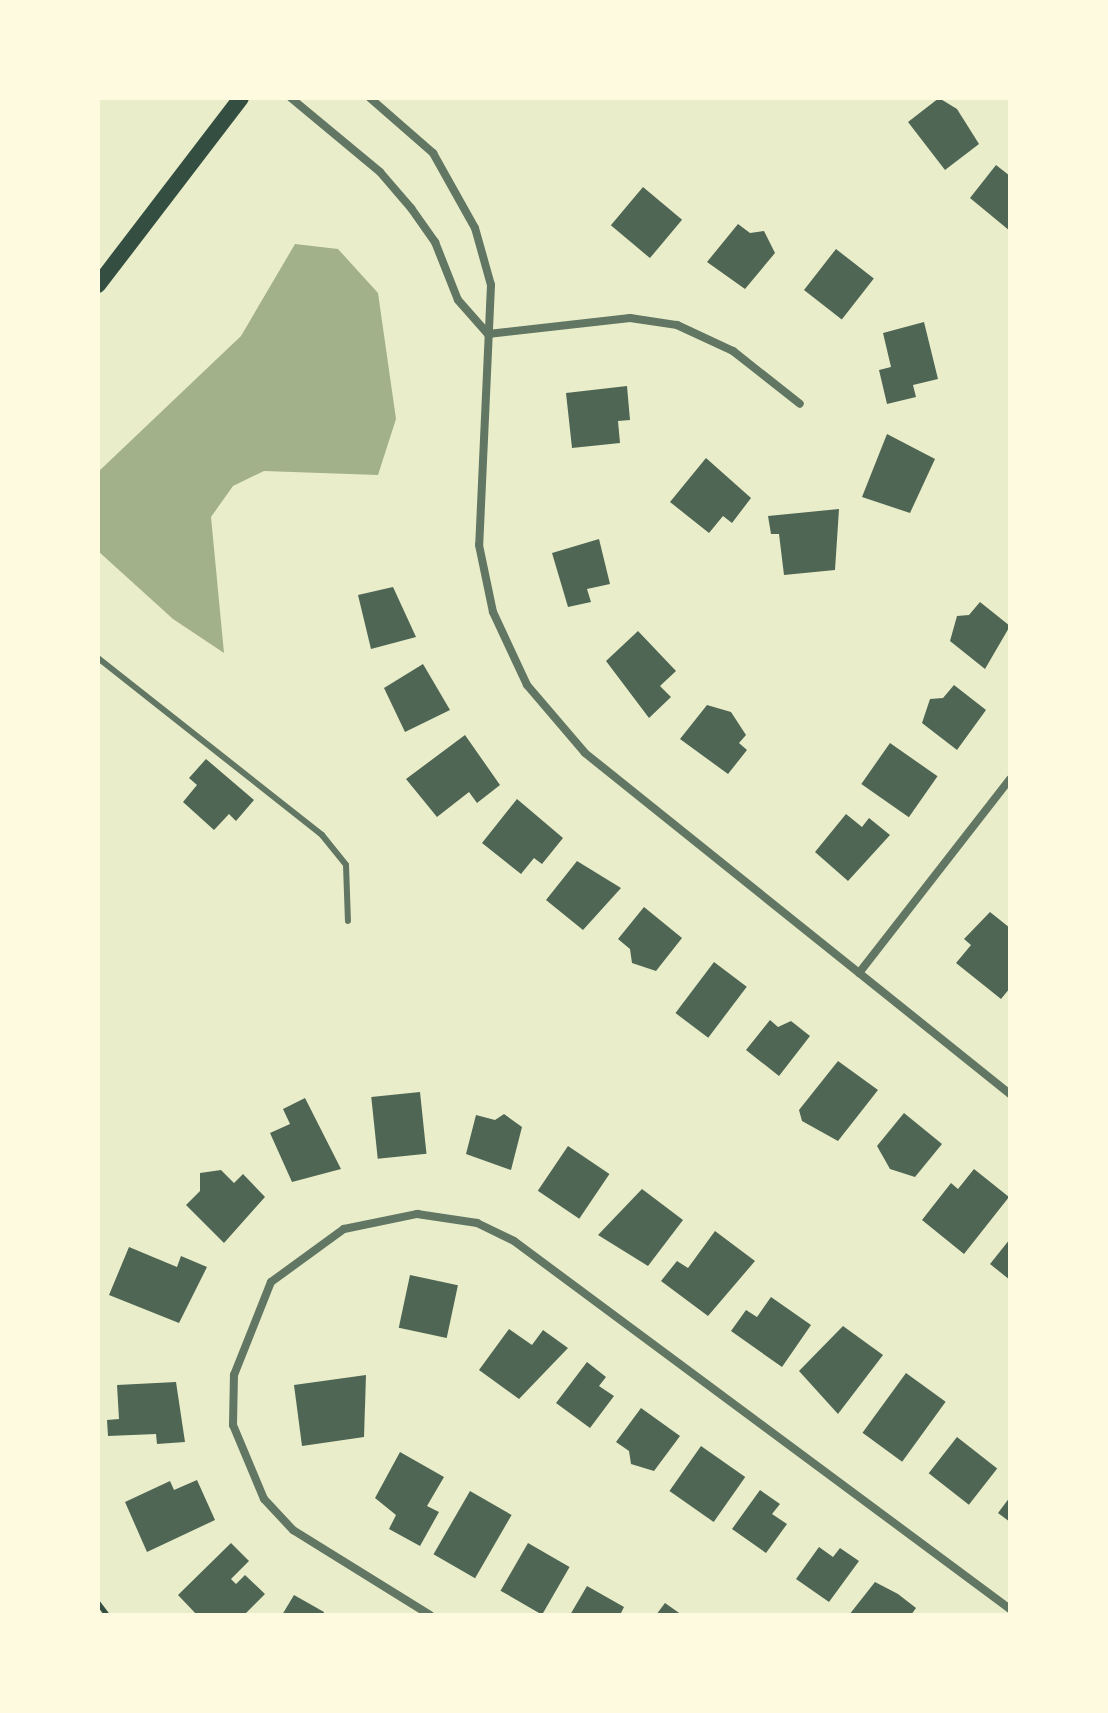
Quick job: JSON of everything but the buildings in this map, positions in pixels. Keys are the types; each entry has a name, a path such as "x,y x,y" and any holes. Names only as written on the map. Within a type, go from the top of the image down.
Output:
{"main road":[{"path":"98,285 241,98"}],"street":[{"path":"291,98 380,172 411,208 435,242 458,300 488,334"},
{"path":"370,98 433,153 475,228 491,285 479,545 493,612 520,674 585,753 1010,1094"},
{"path":"488,334 630,318 677,325 733,351 800,404"},
{"path":"859,973 1010,779"},
{"path":"430,1615 293,1530 243,1462 233,1425 234,1375 271,1282 311,1248 357,1225 417,1214 477,1223 514,1241 1010,1609"}],"lane":[{"path":"98,658 322,835 346,865 348,921"}],"path":[{"path":"98,1603 107,1615"}],"shaded area":[{"path":"295,244 338,249 378,293 396,419 378,475 264,471 233,486 211,517 224,653 173,619 98,551 98,472 241,336"}]}
